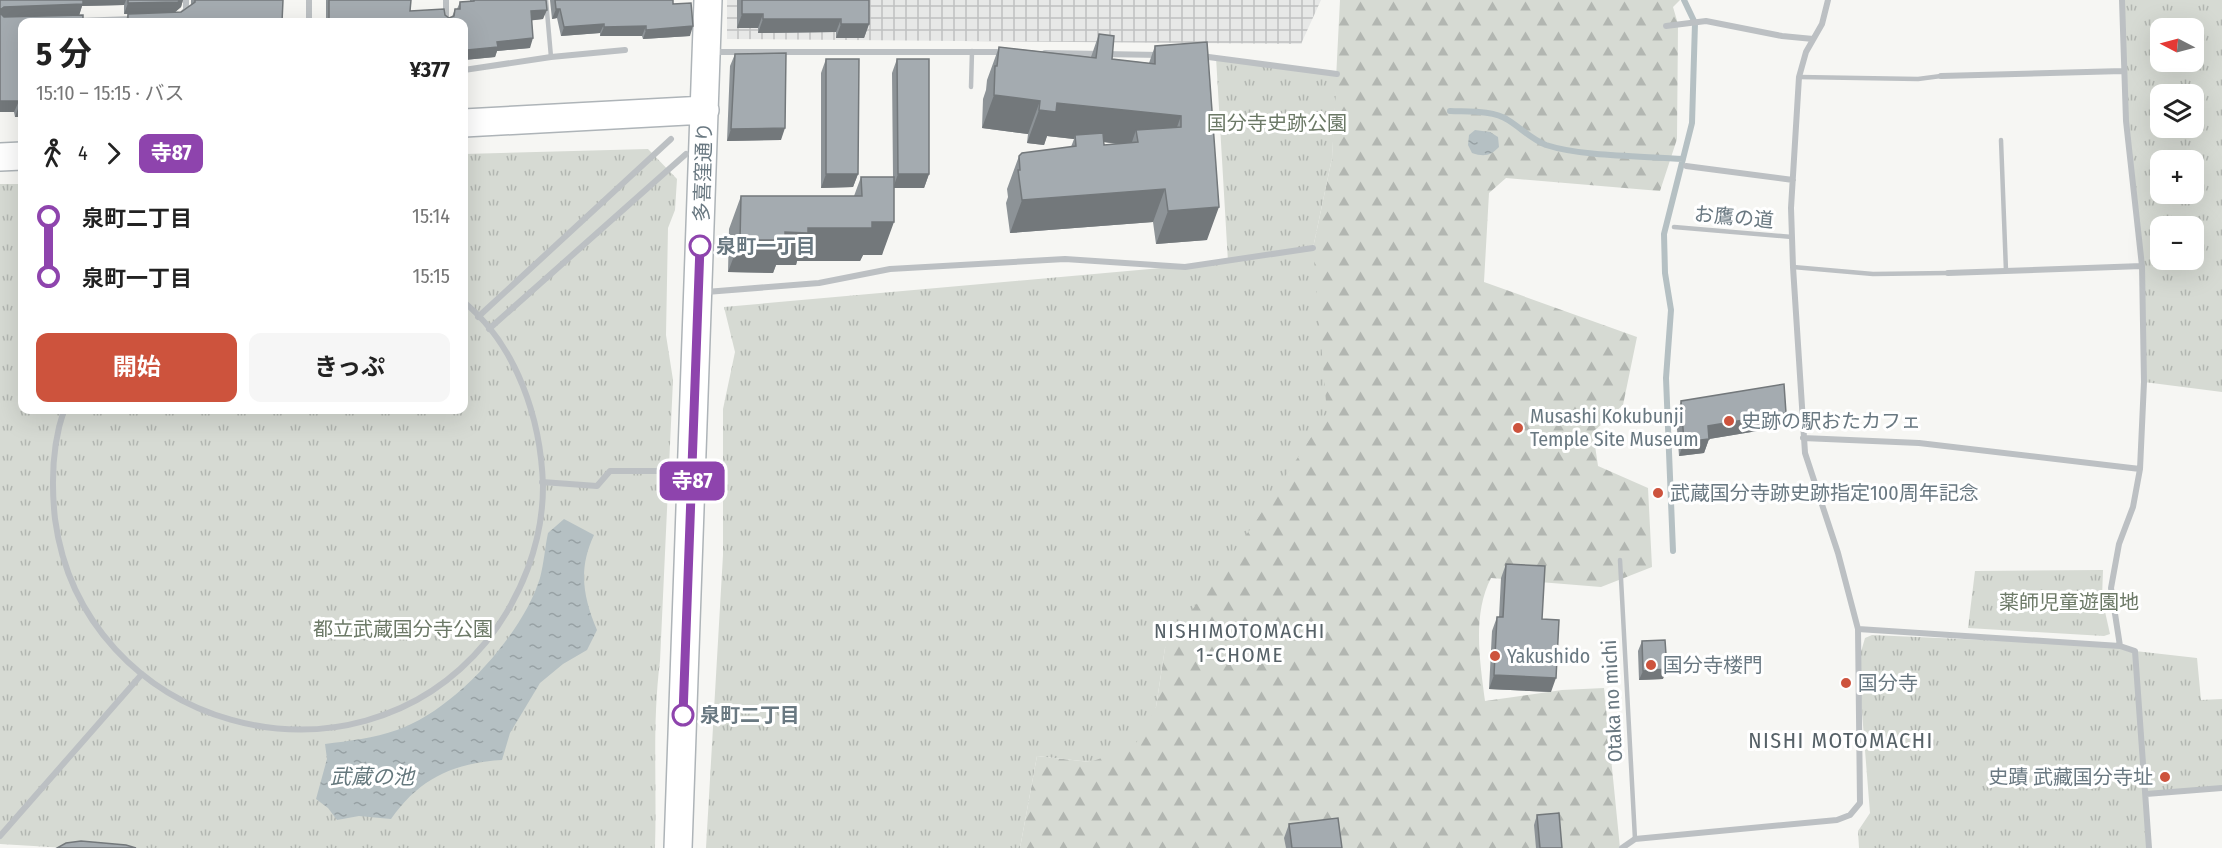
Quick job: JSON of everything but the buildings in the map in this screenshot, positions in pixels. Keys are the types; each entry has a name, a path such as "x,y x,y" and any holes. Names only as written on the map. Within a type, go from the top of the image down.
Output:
{"main road":[{"name":"多喜窪通り","path":"678,848 708,51 708,0"},
{"path":"468,123 705,110"},
{"path":"0,157 18,156"}],"street":[{"path":"176,18 186,10 186,0"},
{"path":"309,0 309,18"},
{"path":"446,0 446,18"},
{"path":"1622,848 1635,839 1819,823 1850,815 1860,803 1858,629 1838,553 1805,453 1793,267 1793,180 1799,77 1806,52 1821,24 1828,0"},
{"path":"2120,646 2111,588 2119,544 2133,507 2140,469 2144,382 2142,266 2131,180 2123,71 2122,0"},
{"path":"1666,26 1706,21 1782,36 1813,39"},
{"path":"468,69 551,57 625,50"},
{"path":"708,51 1007,52"},
{"path":"1042,53 1170,55"},
{"path":"1193,56 1337,74"},
{"path":"1941,76 2123,71"},
{"path":"478,317 671,139"},
{"path":"489,329 686,154"},
{"path":"1686,166 1793,180"},
{"path":"699,292 819,283 890,269 1065,259 1185,267 1313,248"},
{"path":"1948,273 2142,266"},
{"path":"63,414 53,459 53,498 58,536 66,563 85,608 106,639 142,674 166,692 202,711 241,724 282,730 333,728 363,722 402,708 440,686 473,657 501,623 522,585 536,544 543,501 542,457 532,410 514,366 489,329 468,306"},
{"path":"1803,438 1930,444 2140,469"},
{"path":"542,482 597,486 610,471 675,471"},
{"path":"1858,629 2120,646 2135,651 2149,848"},
{"path":"0,836 142,674"},
{"path":"2146,794 2222,788"}],"lane":[{"path":"546,0 551,57"},
{"path":"971,87 972,51"},
{"path":"1799,77 1918,79 1941,76"},
{"path":"2001,140 2006,271"},
{"name":"お鷹の道","path":"1674,227 1792,237"},
{"path":"1793,267 1874,274 1948,273"},
{"name":"Otaka no michi","path":"1620,560 1635,839"}],"shaded area":[{"path":"727,0 1321,0 1301,44 727,39"}],"green space":[{"path":"1340,0 1680,0 1673,7 1678,24 1677,139 1660,191 1506,178 1489,193 1484,282 1637,337 1623,405 1593,432 1598,466 1648,488 1652,567 1601,587 1491,578 1481,607 1479,623 1485,701 1562,690 1604,688 1620,848 1020,848 1037,756 1090,762 1156,707 1165,648 1313,248 1332,158"},
{"path":"2122,0 2222,0 2222,392 2144,382 2142,266 2131,180"},
{"name":"国分寺史跡公園","path":"1216,57 1337,74 1332,158 1313,248 1327,413 1254,524 1165,648 1156,707 1134,747 1090,762 1037,756 1020,848 706,848 723,555 723,409 735,352 724,307 1228,262"},
{"name":"都立武蔵国分寺公園","path":"648,149 677,179 675,210 668,228 666,335 673,380 655,731 655,848 67,848 0,844 0,184 18,184 18,414 468,414 468,154"},
{"name":"薬師児童遊園地","path":"2103,570 2102,598 2110,634 2104,636 1968,628 1975,571"},
{"path":"1872,635 2120,646 2135,651 2197,658 2201,700 2222,699 2222,788 2147,794 2149,848 1859,848 1858,831 1870,813 1858,662 1865,638"}],"water":[{"path":"1475,130 1490,132 1498,137 1499,147 1487,155 1472,153 1468,145 1469,135"},
{"name":"武蔵の池","path":"564,519 594,535 586,560 584,583 588,606 597,630 587,650 563,664 540,683 510,733 502,760 468,765 439,776 413,793 391,819 359,816 337,820 328,808 316,799 327,759 325,744 397,730 441,706 463,688 484,668 518,623 540,578 548,533"}],"waterway":[{"path":"1673,551 1666,378 1671,310 1665,273 1664,234 1692,123 1695,23 1684,0"},
{"path":"1450,111 1480,112 1502,117 1541,143 1561,149 1595,154 1683,159"}],"bus line":[{"name":"寺87","path":"683,715 700,246"}],"place":[{"name":"泉町一丁目","path":"700,246"},
{"name":"史跡の駅おたカフェ","path":"1729,421"},
{"name":"Musashi Kokubunji Temple Site Museum","path":"1518,428"},
{"name":"武蔵国分寺跡史跡指定100周年記念","path":"1658,493"},
{"name":"Yakushido","path":"1495,656"},
{"name":"国分寺楼門","path":"1651,665"},
{"name":"国分寺","path":"1846,683"},
{"name":"泉町二丁目","path":"683,715"},
{"name":"史蹟 武藏国分寺址","path":"2165,777"}],"district":[{"name":"NISHIMOTOMACHI 1-CHOME","path":"1240,643"},
{"name":"NISHI MOTOMACHI","path":"1841,740"}]}
